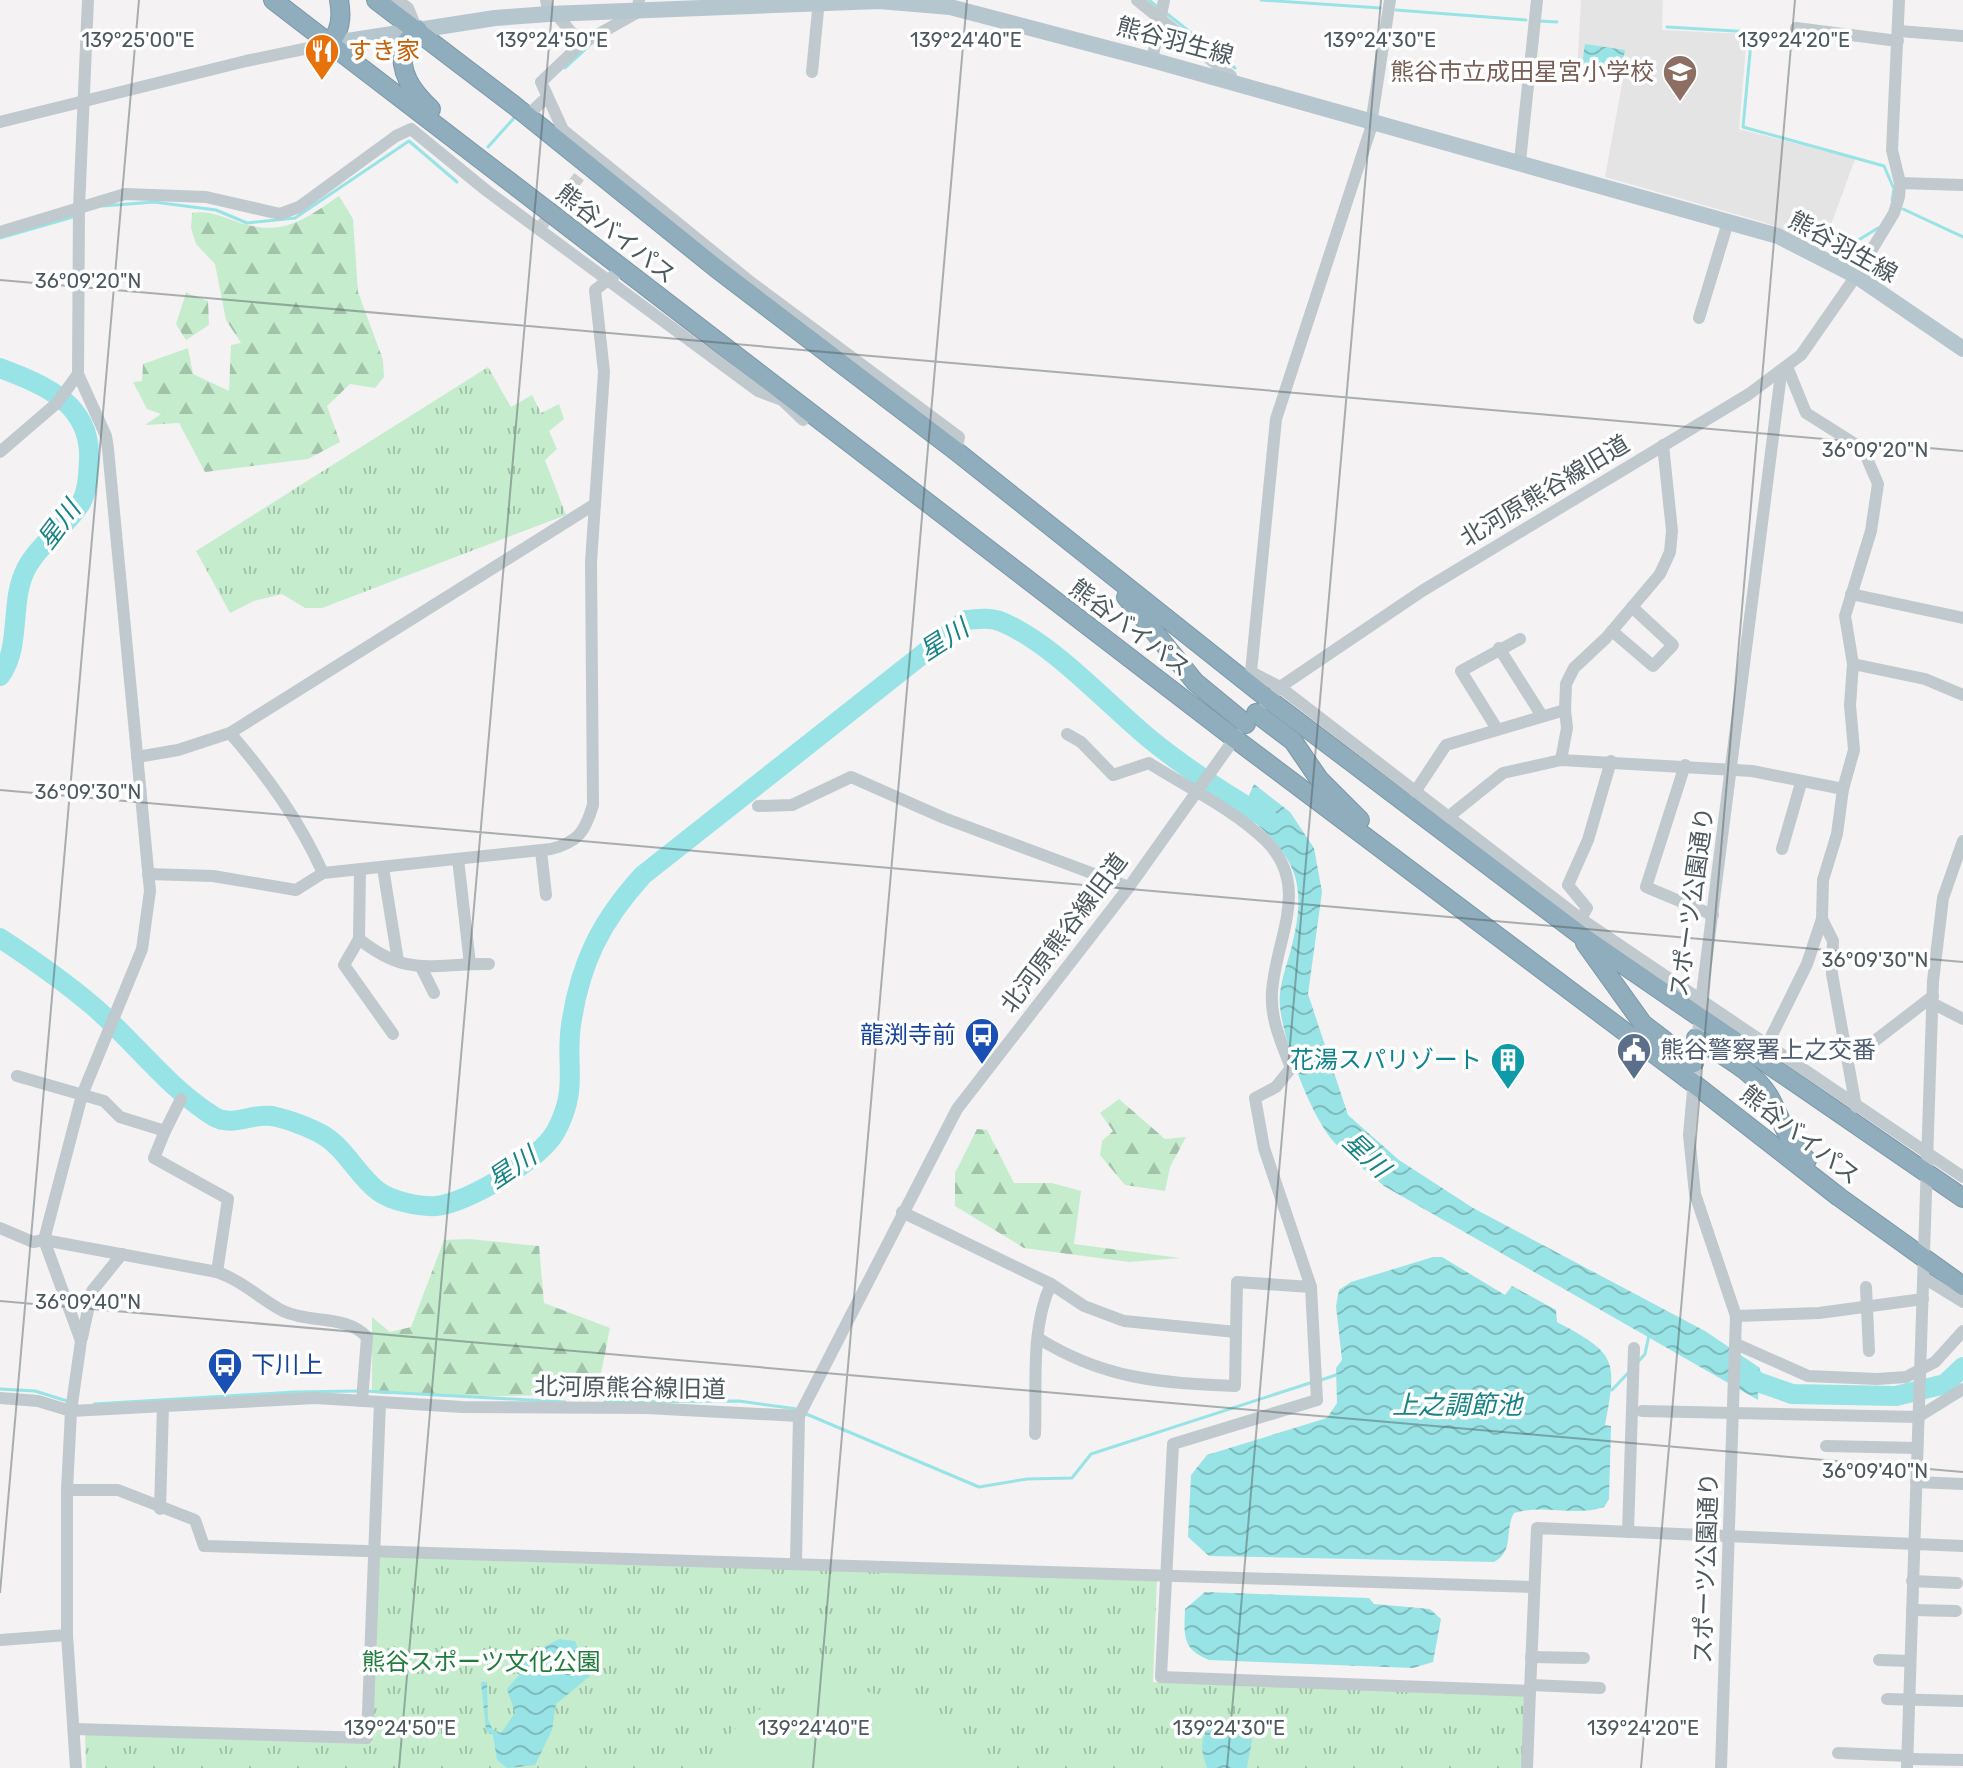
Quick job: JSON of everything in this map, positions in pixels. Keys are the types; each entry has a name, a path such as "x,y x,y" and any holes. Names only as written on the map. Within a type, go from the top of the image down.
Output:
{"highway":[{"name":"熊谷バイパス","path":"273,0 473,151 614,275 809,413 1700,1008 1963,1198"},
{"path":"328,44 337,35 340,23 339,0"},
{"name":"熊谷バイパス","path":"376,0 418,30 716,268 956,451 1097,565 1257,712 1390,855 1849,1204 1963,1286"},
{"path":"418,30 403,45 406,79 416,95 473,151"},
{"path":"1097,565 1150,622 1195,682 1257,712 1293,741 1319,779 1376,834 1390,855"},
{"path":"1582,928 1585,946 1643,1024 1694,1063"},
{"path":"1696,1038 1750,1074 1769,1096 1796,1150 1845,1191 1849,1204"}],"main road":[{"name":"熊谷羽生線","path":"328,44 550,9 638,6 659,11 879,1 950,7 1520,161 1778,236 1856,276 1963,349"}],"street":[{"path":"81,1341 44,1240 82,1095 142,949 150,891 106,436 75,378 88,0"},
{"path":"397,0 408,8 418,30"},
{"path":"659,11 673,0"},
{"path":"1137,0 1231,76 1232,82"},
{"path":"1390,0 1372,121 1276,419 1251,672 1257,712 1415,792 1582,928 1587,908 1568,885 1588,840 1611,761"},
{"path":"1520,161 1537,0"},
{"path":"1899,0 1892,150 1900,183 1963,185"},
{"path":"1152,60 1164,1"},
{"path":"812,72 818,2"},
{"path":"638,6 581,44 541,82 563,130 748,280 959,437 956,451"},
{"path":"550,9 581,44"},
{"path":"1796,28 1898,36 1963,36"},
{"path":"0,122 328,44"},
{"path":"527,116 547,97"},
{"path":"0,232 125,194 206,197 280,214 299,207 396,136 411,129 614,275 595,290 604,372 591,562 593,805 581,836 569,844 541,851 323,873 296,890 213,876 148,874"},
{"name":"北河原熊谷線旧道","path":"0,1398 38,1401 71,1411 315,1398 462,1407 646,1408 799,1416 957,1109 1129,887 1211,768 1257,712 1422,591 1784,371 1814,339 1856,276 1894,213 1900,183"},
{"path":"1699,318 1728,222"},
{"path":"1767,1045 1807,964 1822,919 1823,880 1837,834 1843,789 1854,750 1850,705 1853,664 1845,625 1851,594 1871,531 1878,484 1863,449 1806,413 1784,371"},
{"name":"スポーツ公園通り","path":"1721,1768 1736,1316 1690,1169 1693,1083 1696,1038 1784,371"},
{"path":"0,452 57,403 75,378"},
{"path":"1561,760 1567,728 1566,684 1574,668 1612,631 1660,574 1670,552 1663,445"},
{"path":"137,757 178,750 230,733 595,504"},
{"path":"1851,594 1963,618"},
{"path":"1612,631 1653,666 1673,645 1632,607"},
{"path":"1497,729 1461,671 1520,639"},
{"path":"1499,648 1542,716"},
{"path":"1853,664 1925,679 1963,695"},
{"path":"1415,792 1446,745 1565,710"},
{"path":"230,733 272,782 305,835 323,873"},
{"path":"1067,734 1081,742 1113,775 1149,763 1197,789 1267,841 1288,881 1291,906 1272,991 1273,1017 1291,1068 1276,1087 1255,1098 1264,1148 1311,1287 1317,1400 1173,1444 1161,1677 1600,1688"},
{"path":"1447,818 1503,773 1561,760 1731,769 1843,789"},
{"path":"1685,765 1646,887 1713,915"},
{"path":"758,806 792,805 851,777 944,818 1129,887"},
{"path":"1782,849 1801,783"},
{"path":"1908,1761 1933,1000 1938,924 1951,868 1963,841"},
{"path":"541,851 546,895"},
{"path":"458,859 470,964"},
{"path":"383,868 398,961"},
{"path":"360,870 359,939 344,965 393,1034"},
{"path":"1822,919 1833,941 1832,974 1856,1107"},
{"path":"359,939 398,961 422,969 489,964"},
{"path":"422,969 434,993"},
{"path":"1847,1051 1868,1046 1933,1000"},
{"path":"1933,1000 1963,1019"},
{"path":"1700,1008 1767,1045 1963,1177"},
{"path":"17,1076 104,1101 120,1117 165,1131"},
{"path":"181,1099 154,1158 228,1199 217,1272"},
{"path":"902,1212 1051,1284 1084,1306 1124,1321 1236,1332"},
{"path":"0,1228 33,1242 44,1240 217,1272 239,1280 285,1312 356,1325 367,1337 362,1401"},
{"path":"76,1768 67,1635 67,1490 71,1411 92,1291 122,1254"},
{"path":"1924,1278 1963,1302"},
{"path":"1038,1338 1066,1355 1150,1382 1235,1386 1237,1282 1311,1287"},
{"path":"1035,1434 1038,1338 1043,1302 1051,1284"},
{"path":"1866,1287 1869,1351"},
{"path":"1736,1316 1867,1307 1923,1299"},
{"path":"1736,1344 1808,1376 1877,1379 1906,1377 1921,1370 1948,1352 1963,1331"},
{"path":"1628,1532 1634,1348"},
{"path":"1642,1411 1722,1414 1734,1407 1918,1417 1963,1389"},
{"path":"74,1729 367,1738 380,1402"},
{"path":"160,1509 163,1406"},
{"path":"796,1562 799,1416"},
{"path":"1826,1446 1917,1448"},
{"path":"1916,1482 1963,1484"},
{"path":"67,1490 118,1490 160,1509 195,1520 204,1546 1534,1587"},
{"path":"1527,1768 1537,1528 1963,1546"},
{"path":"1912,1581 1957,1583"},
{"path":"1912,1610 1956,1611"},
{"path":"0,1640 67,1635"},
{"path":"1531,1657 1584,1658"},
{"path":"1879,1660 1910,1661"},
{"path":"1887,1699 1963,1701"},
{"path":"1838,1753 1908,1761 1963,1760"}],"shaded area":[{"name":"熊谷市立成田星宮小学校","path":"1581,0 1663,0 1662,30 1747,34 1739,129 1855,159 1824,244 1763,222 1605,177 1623,78 1577,71"}],"green space":[{"path":"339,196 353,219 358,292 383,360 384,377 375,388 350,384 327,406 340,442 308,459 205,472 179,423 145,425 161,414 147,409 133,382 142,381 143,364 188,348 193,374 229,391 231,345 241,343 226,320 215,264 196,244 191,228 192,213 214,214 251,226 278,227 314,213"},
{"path":"186,293 208,301 209,325 186,340 176,324"},
{"path":"488,367 511,407 532,395 541,413 559,404 564,419 549,431 557,449 545,460 566,515 322,608 305,608 282,594 254,601 230,613 196,551"},
{"path":"1119,1099 1165,1139 1186,1137 1170,1167 1165,1191 1125,1185 1100,1155 1102,1141 1113,1131 1100,1113"},
{"path":"977,1129 987,1130 1014,1183 1052,1183 1081,1191 1074,1244 1180,1258 1129,1262 1024,1248 955,1206 955,1173"},
{"path":"469,1239 539,1246 544,1303 610,1328 597,1394 463,1397 372,1393 372,1317 390,1332 411,1327 444,1240"},
{"name":"熊谷スポーツ文化公園","path":"377,1553 1157,1579 1153,1682 1527,1696 1523,1768 86,1768 85,1734 372,1743"},
{"path":"824,1685 868,1692 909,1708 945,1734 974,1768 704,1768 727,1737 755,1713 787,1695"}],"water":[{"path":"1585,44 1625,50 1621,71 1582,65"},
{"path":"1254,784 1290,812 1314,848 1322,892 1308,994 1348,1115 1399,1160 1473,1208 1705,1331 1760,1368 1758,1400 1384,1186 1334,1142 1307,1097 1282,1022 1280,994 1296,928 1298,889 1286,857 1261,827 1242,811"},
{"name":"上之調節池","path":"1442,1257 1505,1295 1512,1286 1556,1310 1557,1322 1591,1342 1608,1360 1611,1385 1605,1425 1611,1426 1609,1499 1604,1507 1582,1511 1514,1513 1505,1552 1494,1562 1209,1556 1188,1537 1191,1475 1207,1455 1327,1418 1337,1403 1336,1368 1342,1360 1336,1306 1339,1290 1351,1282"},
{"path":"1205,1592 1369,1598 1374,1604 1430,1609 1441,1619 1433,1662 1413,1668 1209,1660 1189,1646 1185,1627 1185,1609"},
{"path":"559,1639 575,1641 590,1676 556,1704 552,1730 535,1765 507,1768 497,1760 493,1735 486,1731 481,1682 487,1682 488,1720 493,1730 501,1733 515,1713 507,1689 519,1675 520,1659"},
{"path":"1232,1721 1246,1727 1252,1740 1247,1768 1207,1768 1202,1750 1204,1736 1214,1726"}],"waterway":[{"path":"1149,0 1160,9"},
{"path":"1261,0 1380,8"},
{"path":"1396,10 1526,20"},
{"path":"1166,13 1235,68"},
{"path":"1539,21 1557,22"},
{"path":"1667,27 1752,32 1743,127 1884,166 1894,189 1892,200"},
{"path":"565,68 589,46"},
{"path":"488,147 514,118"},
{"path":"103,206 154,202 216,210 247,223 295,218 409,141 457,182"},
{"path":"1903,209 1963,237"},
{"path":"0,238 73,217"},
{"path":"1819,246 1852,244 1878,228"},
{"name":"星川","path":"0,368 49,390 74,411 88,441 89,461 81,503 26,569 18,596 11,652 0,676"},
{"name":"星川","path":"0,938 82,997 181,1092 213,1116 227,1121 272,1116 305,1126 331,1141 384,1195 406,1203 436,1206 466,1197 502,1178 535,1154 556,1131 569,1090 571,1025 580,982 604,926 643,875 966,620 998,620 1022,632 1080,676 1165,751 1268,819"},
{"path":"1637,1363 1645,1354 1649,1335"},
{"name":"星川","path":"1739,1367 1758,1382 1792,1394 1896,1396 1945,1384 1963,1367"},
{"path":"1608,1389 1612,1390 1629,1372"},
{"path":"1321,1380 1336,1375"},
{"path":"804,1413 979,1487 1027,1479 1072,1478 1091,1454 1313,1382"},
{"path":"0,1389 35,1391 67,1401"},
{"path":"94,1404 358,1391"},
{"path":"365,1391 565,1402"},
{"path":"605,1402 739,1401 797,1409"}],"tunnel":[{"path":"539,229 591,161"}],"place":[{"name":"すき家","path":"322,82"},
{"name":"熊谷市立成田星宮小学校","path":"1680,103"},
{"name":"龍渕寺前","path":"982,1066"},
{"name":"熊谷警察署上之交番","path":"1634,1081"},
{"name":"花湯スパリゾート","path":"1508,1091"},
{"name":"下川上","path":"225,1396"}]}
